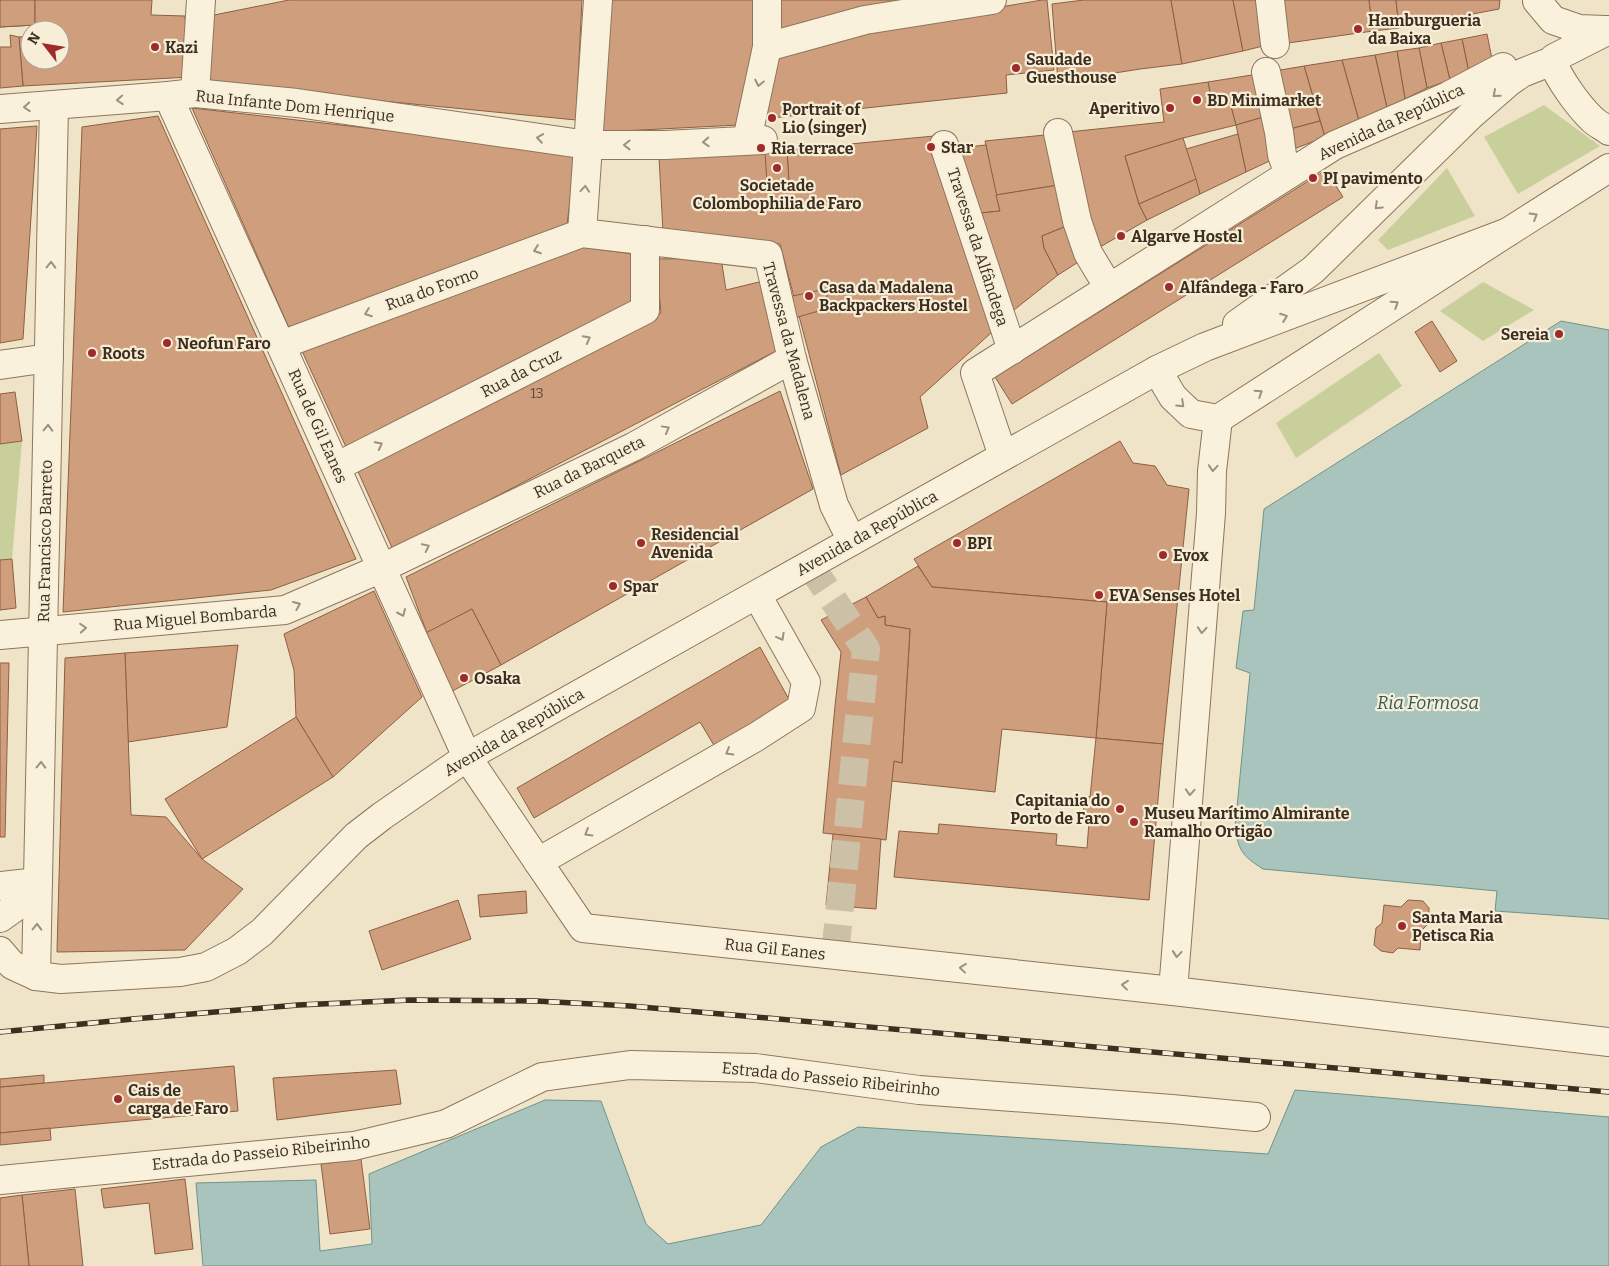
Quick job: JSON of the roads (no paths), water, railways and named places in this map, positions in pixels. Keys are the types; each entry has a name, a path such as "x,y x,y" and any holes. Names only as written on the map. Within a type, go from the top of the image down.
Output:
{"street":[{"path":"598,0 582,233 645,240"},
{"path":"767,0 767,47 865,20 992,0"},
{"path":"1270,0 1275,44"},
{"path":"1537,0 1553,20 1579,29 1607,30"},
{"path":"1537,0 1546,44 1568,89 1593,121 1609,131"},
{"path":"182,94 206,1"},
{"name":"Avenida da República","path":"1206,347 1313,270 1470,116 1508,82 1607,30"},
{"name":"Rua Infante Dom Henrique","path":"0,109 182,94 297,103 588,145 665,145 755,140 767,47"},
{"name":"Avenida da República","path":"1003,456 975,373 1335,145 1448,96 1503,67"},
{"path":"1266,72 1282,155 1288,174"},
{"name":"Rua de Gil Eanes","path":"182,94 281,345 467,757"},
{"name":"Rua Francisco Barreto","path":"36,976 54,105"},
{"path":"1058,133 1077,221 1088,254 1109,288"},
{"name":"Travessa da Alfândega","path":"944,145 1012,350"},
{"name":"Avenida da República","path":"1218,419 1609,168"},
{"name":"Avenida da República","path":"1560,200 1609,187"},
{"name":"Avenida da República","path":"0,951 12,965 36,976 62,979 180,972 206,967 236,951 262,932 356,836 467,757 1157,370 1206,347 1508,232"},
{"name":"Rua do Forno","path":"281,345 582,233"},
{"name":"Travessa da Madalena","path":"645,240 768,255 792,359 834,505 852,541"},
{"name":"Rua da Cruz","path":"336,467 645,310 645,240"},
{"path":"0,365 49,358"},
{"name":"Rua da Barqueta","path":"382,568 632,447 792,359"},
{"path":"1157,370 1173,397 1191,414 1218,419 1212,471 1211,513 1173,991"},
{"name":"Rua Miguel Bombarda","path":"0,635 285,610 382,568"},
{"path":"538,862 801,708 806,682 756,595"},
{"name":"Rua Gil Eanes","path":"467,757 583,928 1173,991 1609,1042"},
{"path":"0,886 38,882"},
{"path":"0,918 14,908 38,882"},
{"name":"Estrada do Passeio Ribeirinho","path":"0,1180 354,1146 446,1124 542,1077 630,1065 755,1068 919,1090 1256,1117"}],"water":[{"name":"Ria Formosa","path":"1561,321 1609,330 1609,919 1495,911 1497,891 1263,869 1243,853 1238,843 1235,828 1250,673 1236,668 1243,611 1254,610 1264,509"},
{"path":"1295,1090 1609,1117 1609,1266 203,1266 196,1183 316,1180 320,1251 372,1244 369,1174 545,1100 601,1101 646,1224 668,1244 761,1225 821,1147 858,1127 1268,1154"}],"tunnel":[{"path":"810,565 866,649 835,955"}],"railway":[{"path":"0,1032 298,1005 410,1000 536,1001 630,1006 1609,1092"}],"place":[{"name":"Hamburgueria da Baixa","path":"1358,29"},
{"name":"Kazi","path":"155,47"},
{"name":"Saudade Guesthouse","path":"1016,68"},
{"name":"BD Minimarket","path":"1197,100"},
{"name":"Aperitivo","path":"1170,108"},
{"name":"Portrait of Lio (singer)","path":"772,118"},
{"name":"Star","path":"931,147"},
{"name":"Ria terrace","path":"761,148"},
{"name":"Societade Colombophilia de Faro","path":"777,168"},
{"name":"PI pavimento","path":"1313,178"},
{"name":"Algarve Hostel","path":"1121,236"},
{"name":"Alfândega - Faro","path":"1169,287"},
{"name":"Casa da Madalena Backpackers Hostel","path":"809,296"},
{"name":"Sereia","path":"1559,334"},
{"name":"Neofun Faro","path":"167,343"},
{"name":"Roots","path":"92,353"},
{"name":"Residencial Avenida","path":"641,543"},
{"name":"BPI","path":"957,543"},
{"name":"Evox","path":"1163,555"},
{"name":"Spar","path":"613,586"},
{"name":"EVA Senses Hotel","path":"1099,595"},
{"name":"Osaka","path":"464,678"},
{"name":"Capitania do Porto de Faro","path":"1120,809"},
{"name":"Museu Marítimo Almirante Ramalho Ortigão","path":"1134,822"},
{"name":"Santa Maria Petisca Ria","path":"1402,926"},
{"name":"Cais de carga de Faro","path":"118,1099"}]}
